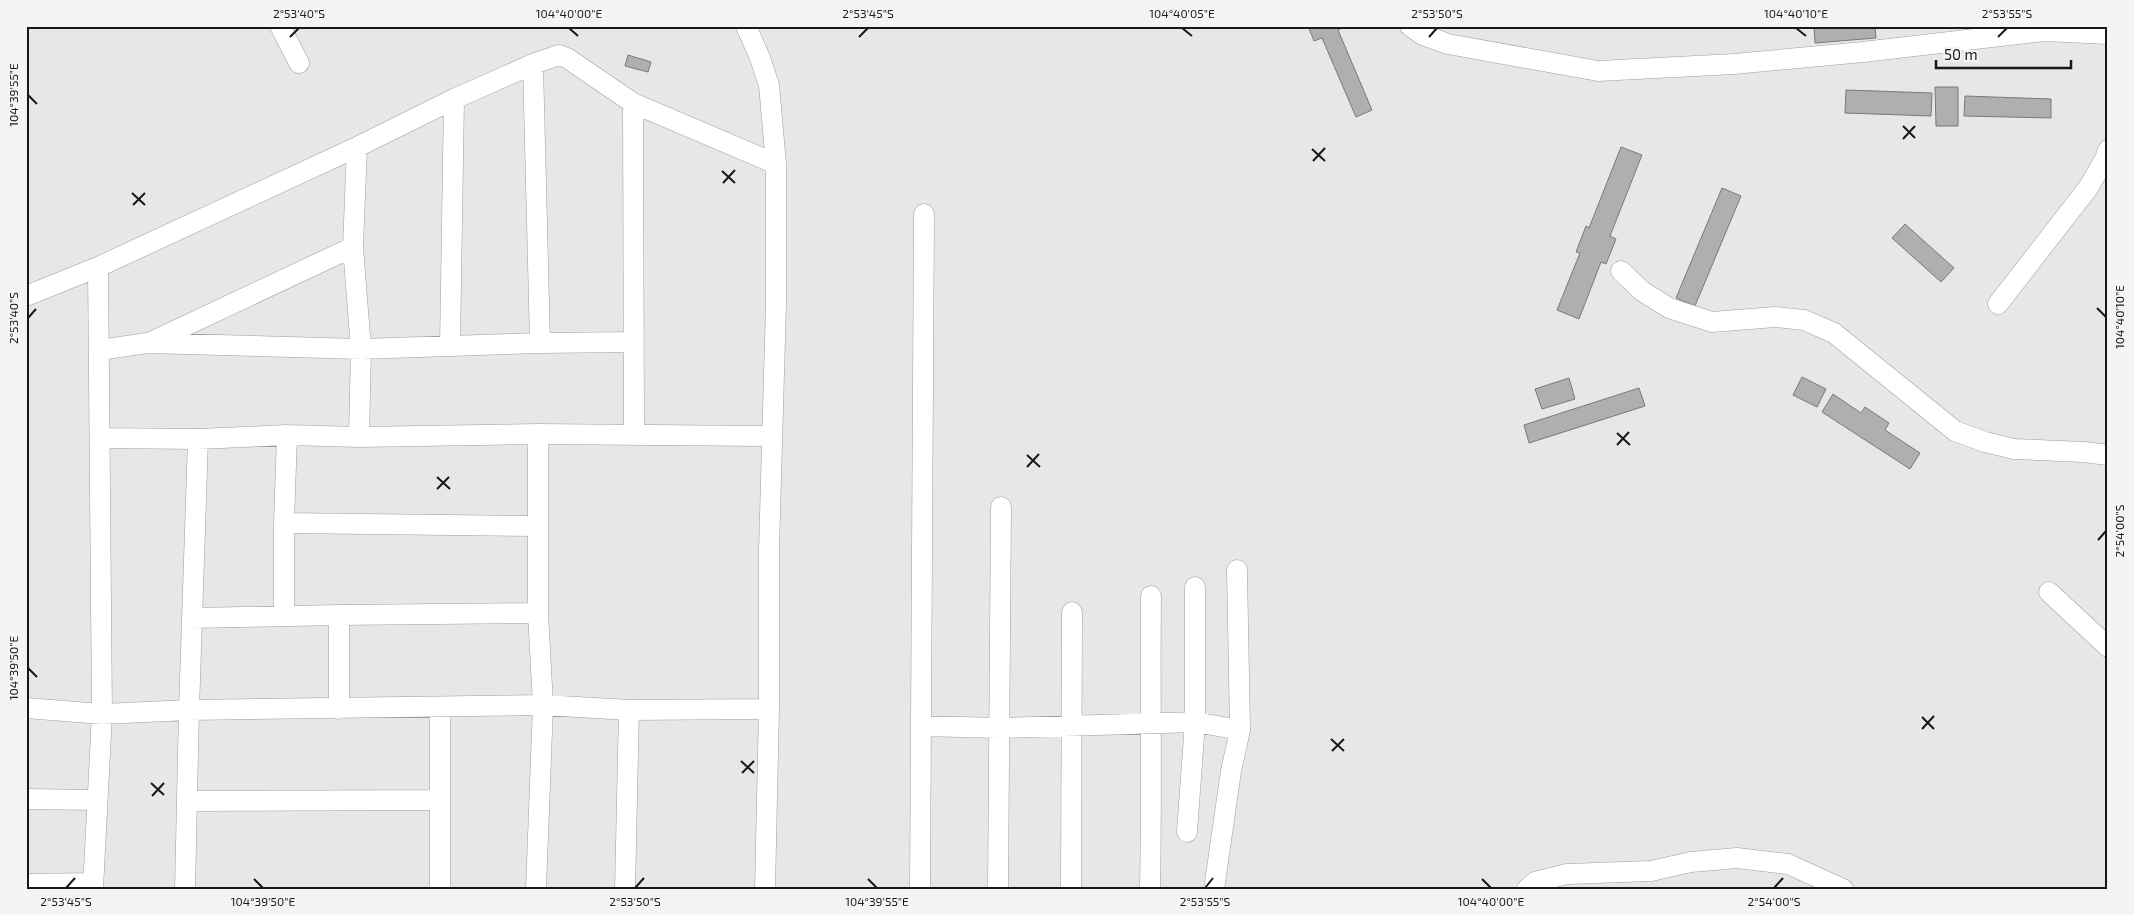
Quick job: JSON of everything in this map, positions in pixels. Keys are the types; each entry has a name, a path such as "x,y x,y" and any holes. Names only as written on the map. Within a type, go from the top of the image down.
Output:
{"street":[{"path":"280,26 299,63"},
{"path":"746,26 760,58 768,85 776,164 776,304 769,550 766,889"},
{"path":"1410,26 1423,35 1448,44 1598,71 1734,64 1863,52 2043,29 2098,31"},
{"path":"26,296 98,267 358,147 454,99 548,58 564,56 633,103 776,164"},
{"path":"533,64 540,343"},
{"path":"450,346 454,99"},
{"path":"633,103 634,434"},
{"path":"358,147 353,247 361,349 359,437"},
{"path":"1998,304 2088,188 2105,159 2108,150"},
{"path":"920,889 924,214"},
{"path":"147,344 353,247"},
{"path":"26,884 93,886 102,714 98,267"},
{"path":"1621,271 1642,291 1669,308 1712,322 1776,317 1804,320 1834,333 1955,431 1985,442 2014,449 2108,455"},
{"path":"100,350 147,344 361,349 633,342"},
{"path":"100,438 198,439 287,435 359,437 538,434 772,436"},
{"path":"536,889 543,704 538,613 538,434"},
{"path":"284,616 284,523 287,435"},
{"path":"185,889 198,439"},
{"path":"998,889 1001,507"},
{"path":"284,523 537,526"},
{"path":"1214,889 1226,798 1240,730 1237,570"},
{"path":"1187,832 1195,722 1195,587"},
{"path":"2049,592 2108,646"},
{"path":"1150,889 1152,817 1150,724 1151,596"},
{"path":"1071,889 1072,801 1070,725 1072,612"},
{"path":"192,618 538,613"},
{"path":"338,615 338,709"},
{"path":"26,708 102,714 189,710 338,709 543,704 629,710 769,709"},
{"path":"440,707 440,889"},
{"path":"625,889 629,710"},
{"path":"921,726 999,728 1195,722 1240,730"},
{"path":"26,799 96,800"},
{"path":"188,802 440,800"},
{"path":"1528,889 1535,882 1567,874 1651,871 1691,862 1737,858 1788,864 1843,889"}],"building":[{"path":"1308,26 1346,26 1338,30 1372,110 1356,117 1322,38 1314,41"},
{"path":"1814,26 1875,26 1876,38 1815,43"},
{"path":"628,55 651,62 648,72 625,66"},
{"path":"1935,87 1958,87 1958,126 1936,126"},
{"path":"1846,90 1932,93 1931,116 1845,113"},
{"path":"1965,96 2051,99 2051,118 1964,116"},
{"path":"1621,147 1642,155 1610,236 1616,239 1606,264 1601,262 1579,319 1557,310 1580,253 1576,252 1586,226 1589,228"},
{"path":"1722,188 1741,196 1695,306 1676,298"},
{"path":"1905,224 1954,268 1941,282 1892,238"},
{"path":"1802,377 1826,389 1817,407 1793,395"},
{"path":"1569,378 1575,399 1542,409 1535,389"},
{"path":"1639,388 1645,406 1529,443 1524,425"},
{"path":"1833,394 1861,413 1865,407 1889,423 1885,430 1920,453 1910,469 1822,412"}]}
